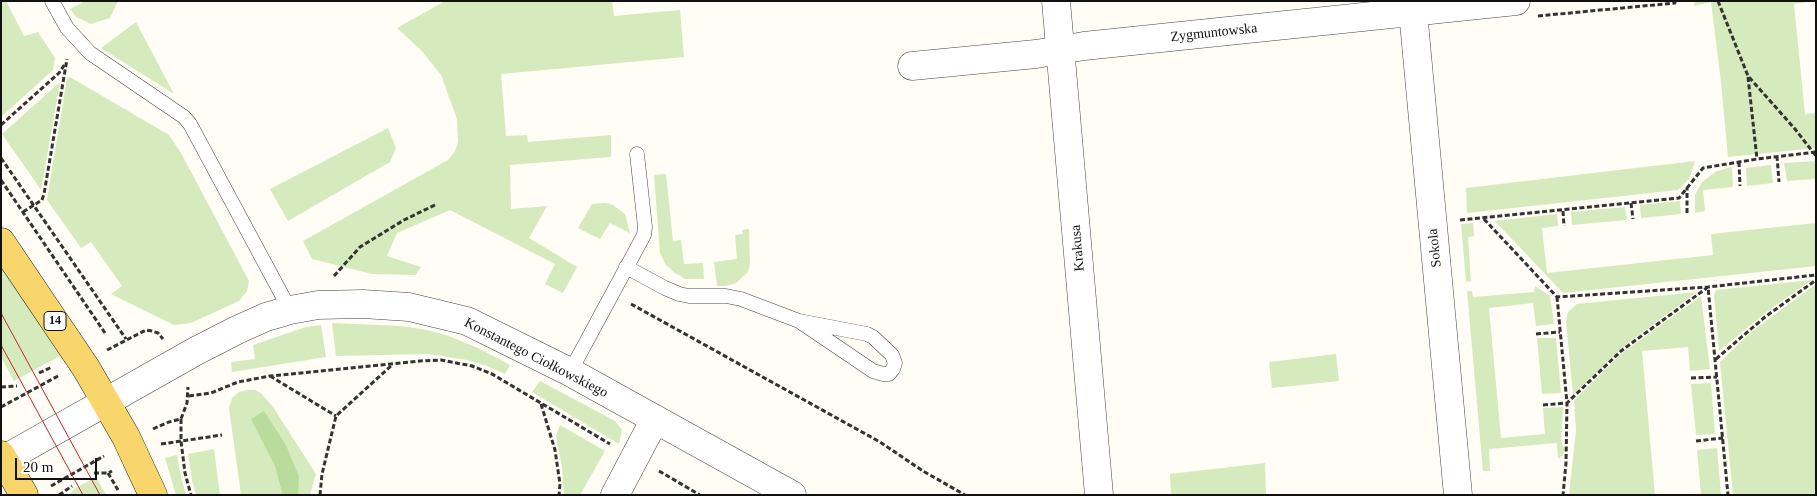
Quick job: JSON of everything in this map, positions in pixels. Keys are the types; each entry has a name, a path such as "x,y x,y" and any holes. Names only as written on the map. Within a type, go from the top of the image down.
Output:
{"main road":[{"name":"14","path":"1,242 83,363 126,437 153,495"},
{"path":"2,458 34,492"}],"street":[{"name":"Krakusa","path":"1056,1 1099,495"},
{"name":"Zygmuntowska","path":"912,66 1036,54 1060,49 1412,7 1524,9"},
{"name":"Sokola","path":"1412,7 1458,495"},
{"name":"Konstantego Ciołkowskiego","path":"2,458 237,330 266,317 318,305 363,304 410,307 467,322 570,372 655,419 760,487 792,495"},
{"path":"616,495 655,419"}],"lane":[{"path":"52,1 67,28 90,53 184,117 190,124 290,310"},
{"path":"570,372 644,235 645,227 638,154"},
{"path":"626,267 678,294 741,298 799,321 867,334 873,337 892,355 895,363 893,369 889,374 873,371 799,321"}],"path":[{"path":"1524,9 1674,3 1674,1"},
{"path":"1718,1 1748,76 1757,159"},
{"path":"1,125 59,73 67,61 44,194 42,200 23,212"},
{"path":"1748,76 1815,153"},
{"path":"1432,221 1484,219 1679,198 1703,168 1777,156 1815,153"},
{"path":"1777,156 1779,182"},
{"path":"1,158 126,339"},
{"path":"1739,162 1740,186"},
{"path":"1,180 105,333"},
{"path":"1687,188 1687,213"},
{"path":"1631,203 1633,219"},
{"path":"318,305 335,273 360,247 404,220 437,204"},
{"path":"1563,211 1564,226"},
{"path":"1484,219 1557,297 1566,403 1566,462 1563,495"},
{"path":"1557,297 1708,287 1816,275"},
{"path":"1716,359 1765,316 1816,280"},
{"path":"1708,287 1728,495"},
{"path":"1543,405 1566,403 1621,351 1708,287"},
{"path":"612,294 880,442 924,471 966,495"},
{"path":"113,346 146,330 158,334 168,346"},
{"path":"1536,334 1560,332"},
{"path":"189,396 211,392 238,382 270,376 441,360 472,366 492,374 700,495"},
{"path":"320,495 336,416 393,364"},
{"path":"1,407 65,372"},
{"path":"270,376 336,416"},
{"path":"1690,378 1717,376"},
{"path":"186,381 189,396 181,419 181,442 185,473 191,495"},
{"path":"1,387 17,386"},
{"path":"541,403 555,450 560,484 559,495"},
{"path":"160,425 181,419"},
{"path":"161,444 222,435"},
{"path":"1696,442 1723,438"},
{"path":"34,492 106,455"},
{"path":"108,473 120,495"},
{"path":"59,495 72,486"},
{"path":"314,495 320,490"}],"green space":[{"path":"1,1 6,1 24,36 38,32 55,58 53,70 1,117"},
{"path":"85,1 118,1 110,18 91,24 76,17 70,9"},
{"path":"445,1 612,1 614,16 680,10 684,57 501,74 506,136 527,135 528,142 611,135 611,157 510,165 511,209 547,206 529,238 577,267 563,293 545,284 555,264 450,210 397,233 387,256 421,267 416,275 372,274 312,259 303,241 448,160 455,151 458,142 457,119 441,75 422,51 397,28"},
{"path":"1695,1 1816,1 1794,4 1805,114 1816,113 1816,148 1728,157 1711,2 1694,6"},
{"path":"136,22 174,94 101,48"},
{"path":"70,77 169,135 181,153 249,281 247,291 239,301 191,323 174,325 111,294 122,286 91,242 81,248 47,200 67,78"},
{"path":"60,82 41,190 2,134"},
{"path":"388,128 396,148 390,162 288,221 270,189"},
{"path":"1695,161 1689,179 1678,190 1467,213 1466,188"},
{"path":"1816,161 1816,185 1815,179 1787,181 1784,163"},
{"path":"1771,165 1773,183 1747,186 1746,168"},
{"path":"1732,167 1733,187 1703,190 1705,211 1695,213 1695,195 1702,182 1717,171"},
{"path":"666,174 673,241 681,240 684,264 703,263 704,279 685,279 666,265 660,253 654,175"},
{"path":"1680,201 1681,214 1641,218 1640,205"},
{"path":"606,203 613,205 625,214 630,233 610,223 600,239 578,228 592,204"},
{"path":"1625,207 1627,220 1572,225 1571,212"},
{"path":"1557,214 1558,226 1542,228 1547,273 1713,255 1711,234 1816,223 1816,266 1563,293 1495,221"},
{"path":"1473,223 1474,236 1468,237 1471,281 1466,282 1461,224"},
{"path":"749,229 750,265 748,272 736,283 717,286 714,262 737,259 735,235 743,234 742,230"},
{"path":"1,268 62,355 14,381 1,357"},
{"path":"1812,280 1769,310 1719,351 1714,295 1716,290"},
{"path":"1816,284 1816,495 1733,495 1720,362 1751,332"},
{"path":"1535,286 1550,296 1554,324 1536,326 1533,303 1489,308 1501,438 1545,434 1543,408 1563,407 1561,442 1565,450 1558,459 1557,443 1489,449 1490,471 1483,471 1467,291 1472,291 1473,297 1534,292"},
{"path":"1697,292 1627,344 1573,395 1566,321 1568,312 1577,304"},
{"path":"1701,296 1710,369 1690,371 1688,347 1642,351 1655,495 1569,495 1576,430 1574,400 1621,354"},
{"path":"332,323 401,326 427,330 449,336 478,348 510,365 505,374 467,360 429,354 336,356"},
{"path":"321,325 326,357 232,372 231,362 255,359 253,345 306,327"},
{"path":"1537,338 1556,338 1561,393 1542,394"},
{"path":"1336,354 1339,381 1272,388 1269,362"},
{"path":"540,381 615,421 622,430 619,444 532,392"},
{"path":"1711,383 1715,434 1696,435 1691,384"},
{"path":"255,390 261,393 273,407 316,474 310,495 241,495 229,408 232,398 239,392"},
{"path":"264,411 286,445 299,477 298,495 281,495 282,492 275,466 251,419"},
{"path":"560,425 605,451 580,495 564,495 562,467 556,436"},
{"path":"1717,448 1721,495 1701,495 1697,450"},
{"path":"214,449 220,495 196,495 188,454"},
{"path":"177,455 186,495 176,495 165,458"},
{"path":"1265,463 1266,495 1171,495 1170,474"},
{"path":"96,477 106,495 69,495 74,489"}],"tram line":[{"path":"1,313 100,495"},
{"path":"1,345 83,495"}]}
